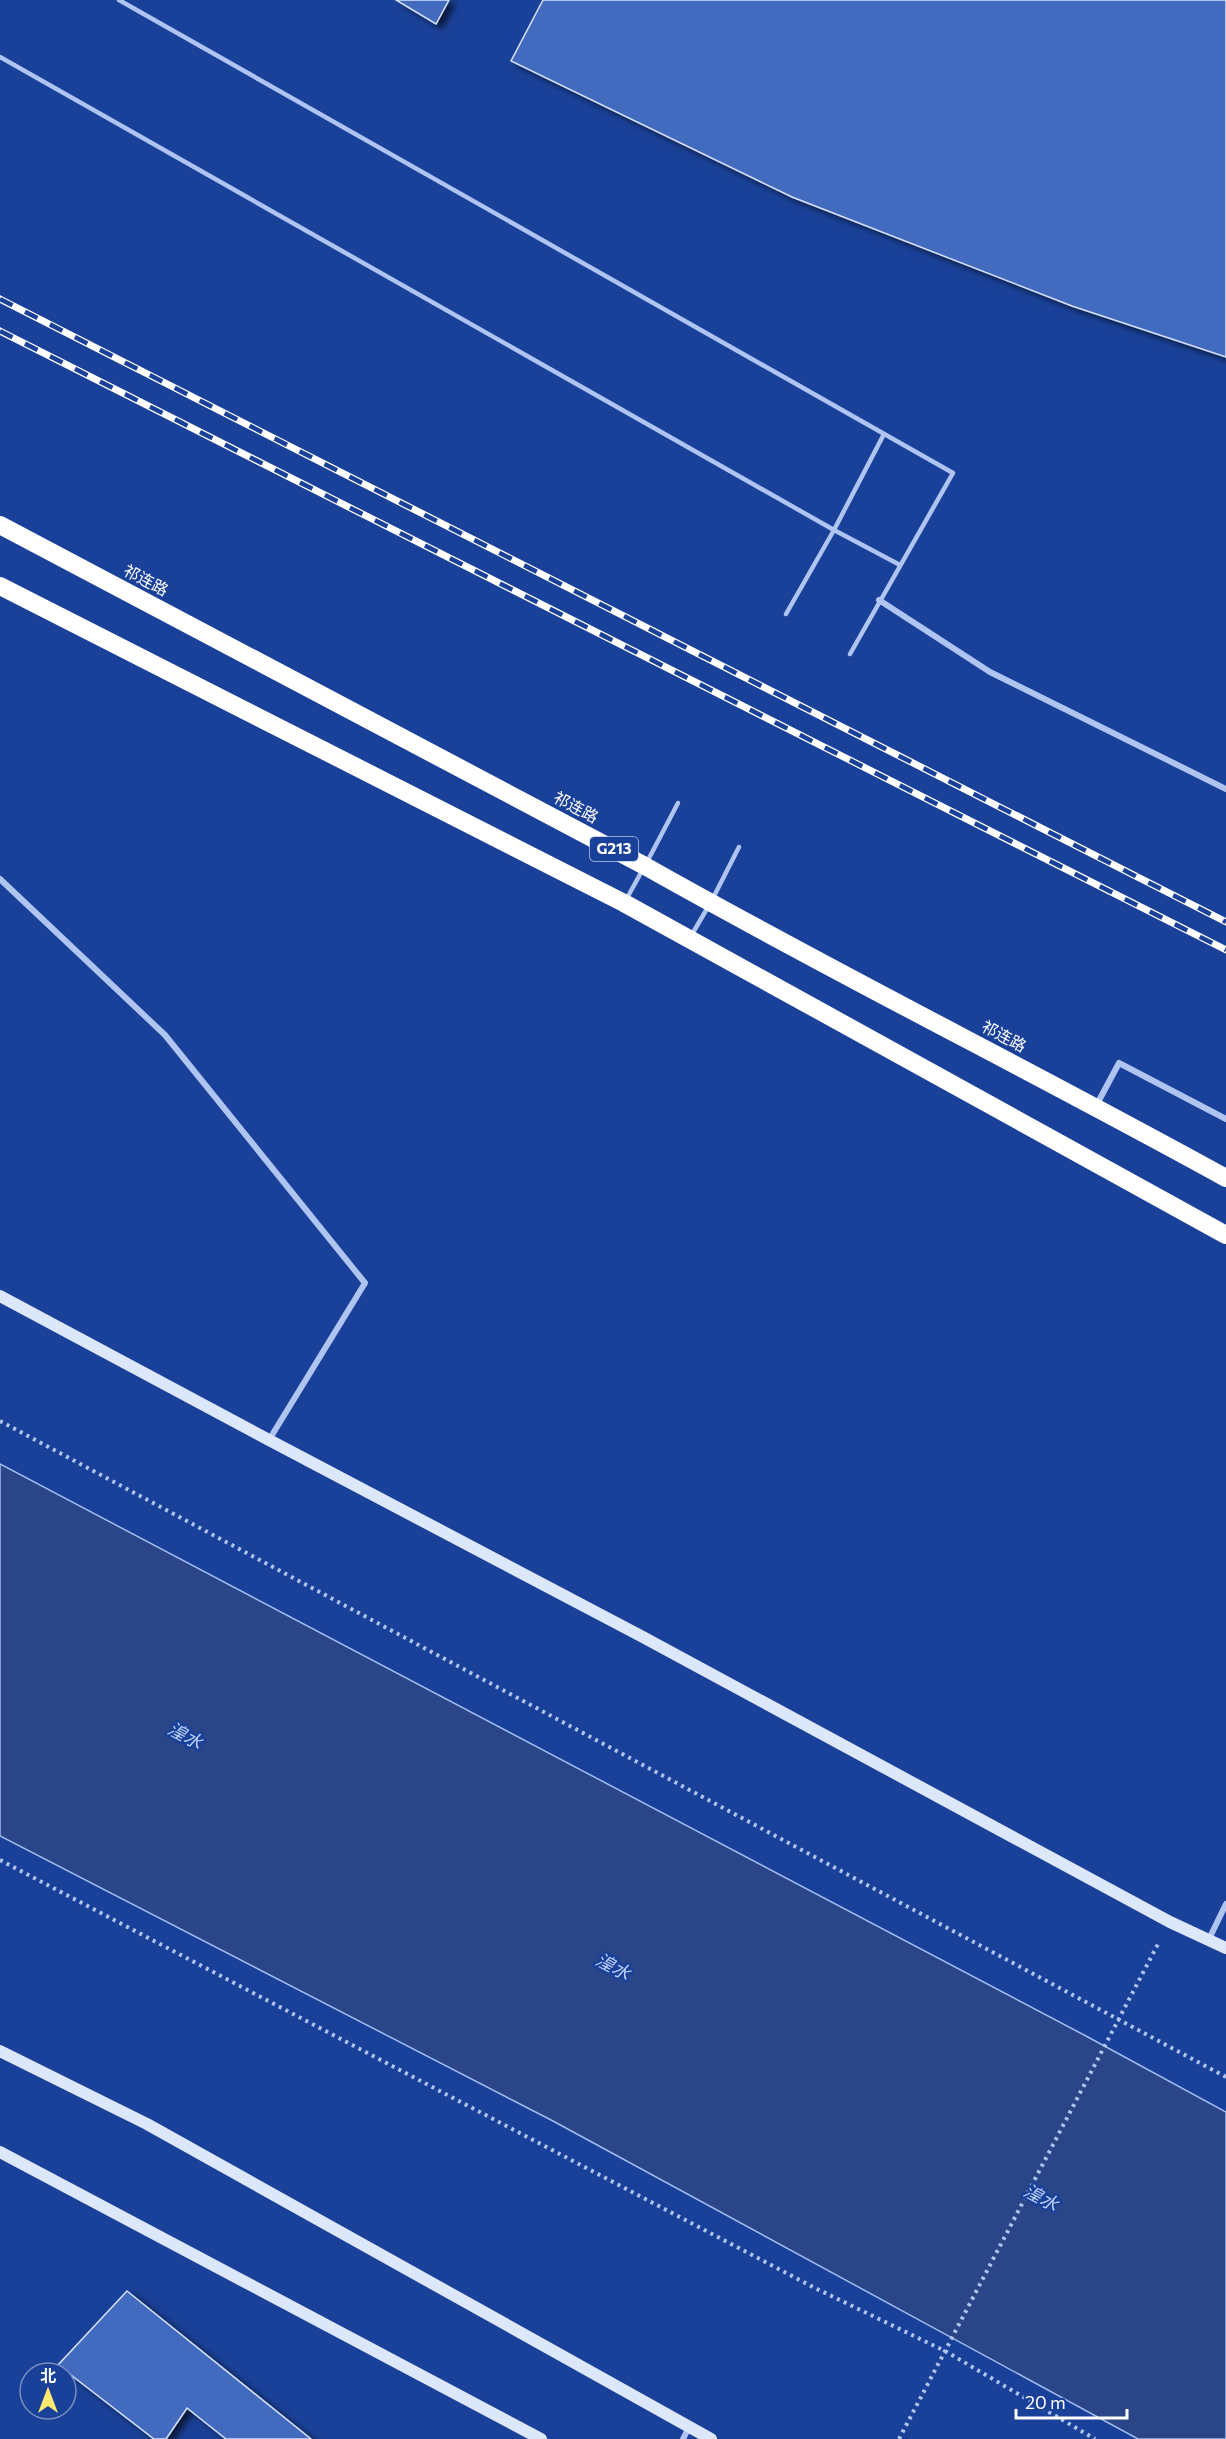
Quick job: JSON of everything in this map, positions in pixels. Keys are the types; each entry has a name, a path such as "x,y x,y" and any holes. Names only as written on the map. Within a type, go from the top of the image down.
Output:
{"highway":[{"name":"祁连路","path":"0,525 1096,1106 1226,1178"},
{"name":"G213","path":"0,586 624,903 1226,1235"}],"main road":[{"path":"0,1296 268,1440 641,1635 1170,1922 1226,1948"},
{"path":"0,2051 147,2124 711,2439"},
{"path":"0,2152 540,2439"}],"street":[{"path":"879,600 990,672 1226,789"},
{"path":"0,879 165,1035 365,1283 268,1440"},
{"path":"1096,1106 1119,1063 1226,1119"},
{"path":"1209,1939 1226,1905"},
{"path":"682,2439 689,2426"}],"lane":[{"path":"119,0 953,473 849,654"},
{"path":"0,57 834,530 900,565"},
{"path":"786,614 834,530 884,434"},
{"path":"624,903 678,803"},
{"path":"690,939 739,847"}],"path":[{"path":"0,1421 1226,2077"},
{"path":"0,1860 813,2287 945,2351 1095,2439"},
{"path":"900,2437 1170,1922"}],"water":[{"name":"湟水","path":"0,1464 1226,2112 1226,2439 1138,2439 553,2121 0,1836"}],"building":[{"path":"396,0 449,0 436,24"},
{"path":"543,0 1226,0 1226,357 1072,306 792,197 511,61"},
{"path":"127,2291 311,2439 226,2439 187,2408 166,2439 154,2439 78,2380 78,2361 62,2361"}],"railway":[{"path":"0,299 1226,922"},
{"path":"0,331 1226,950"}]}
